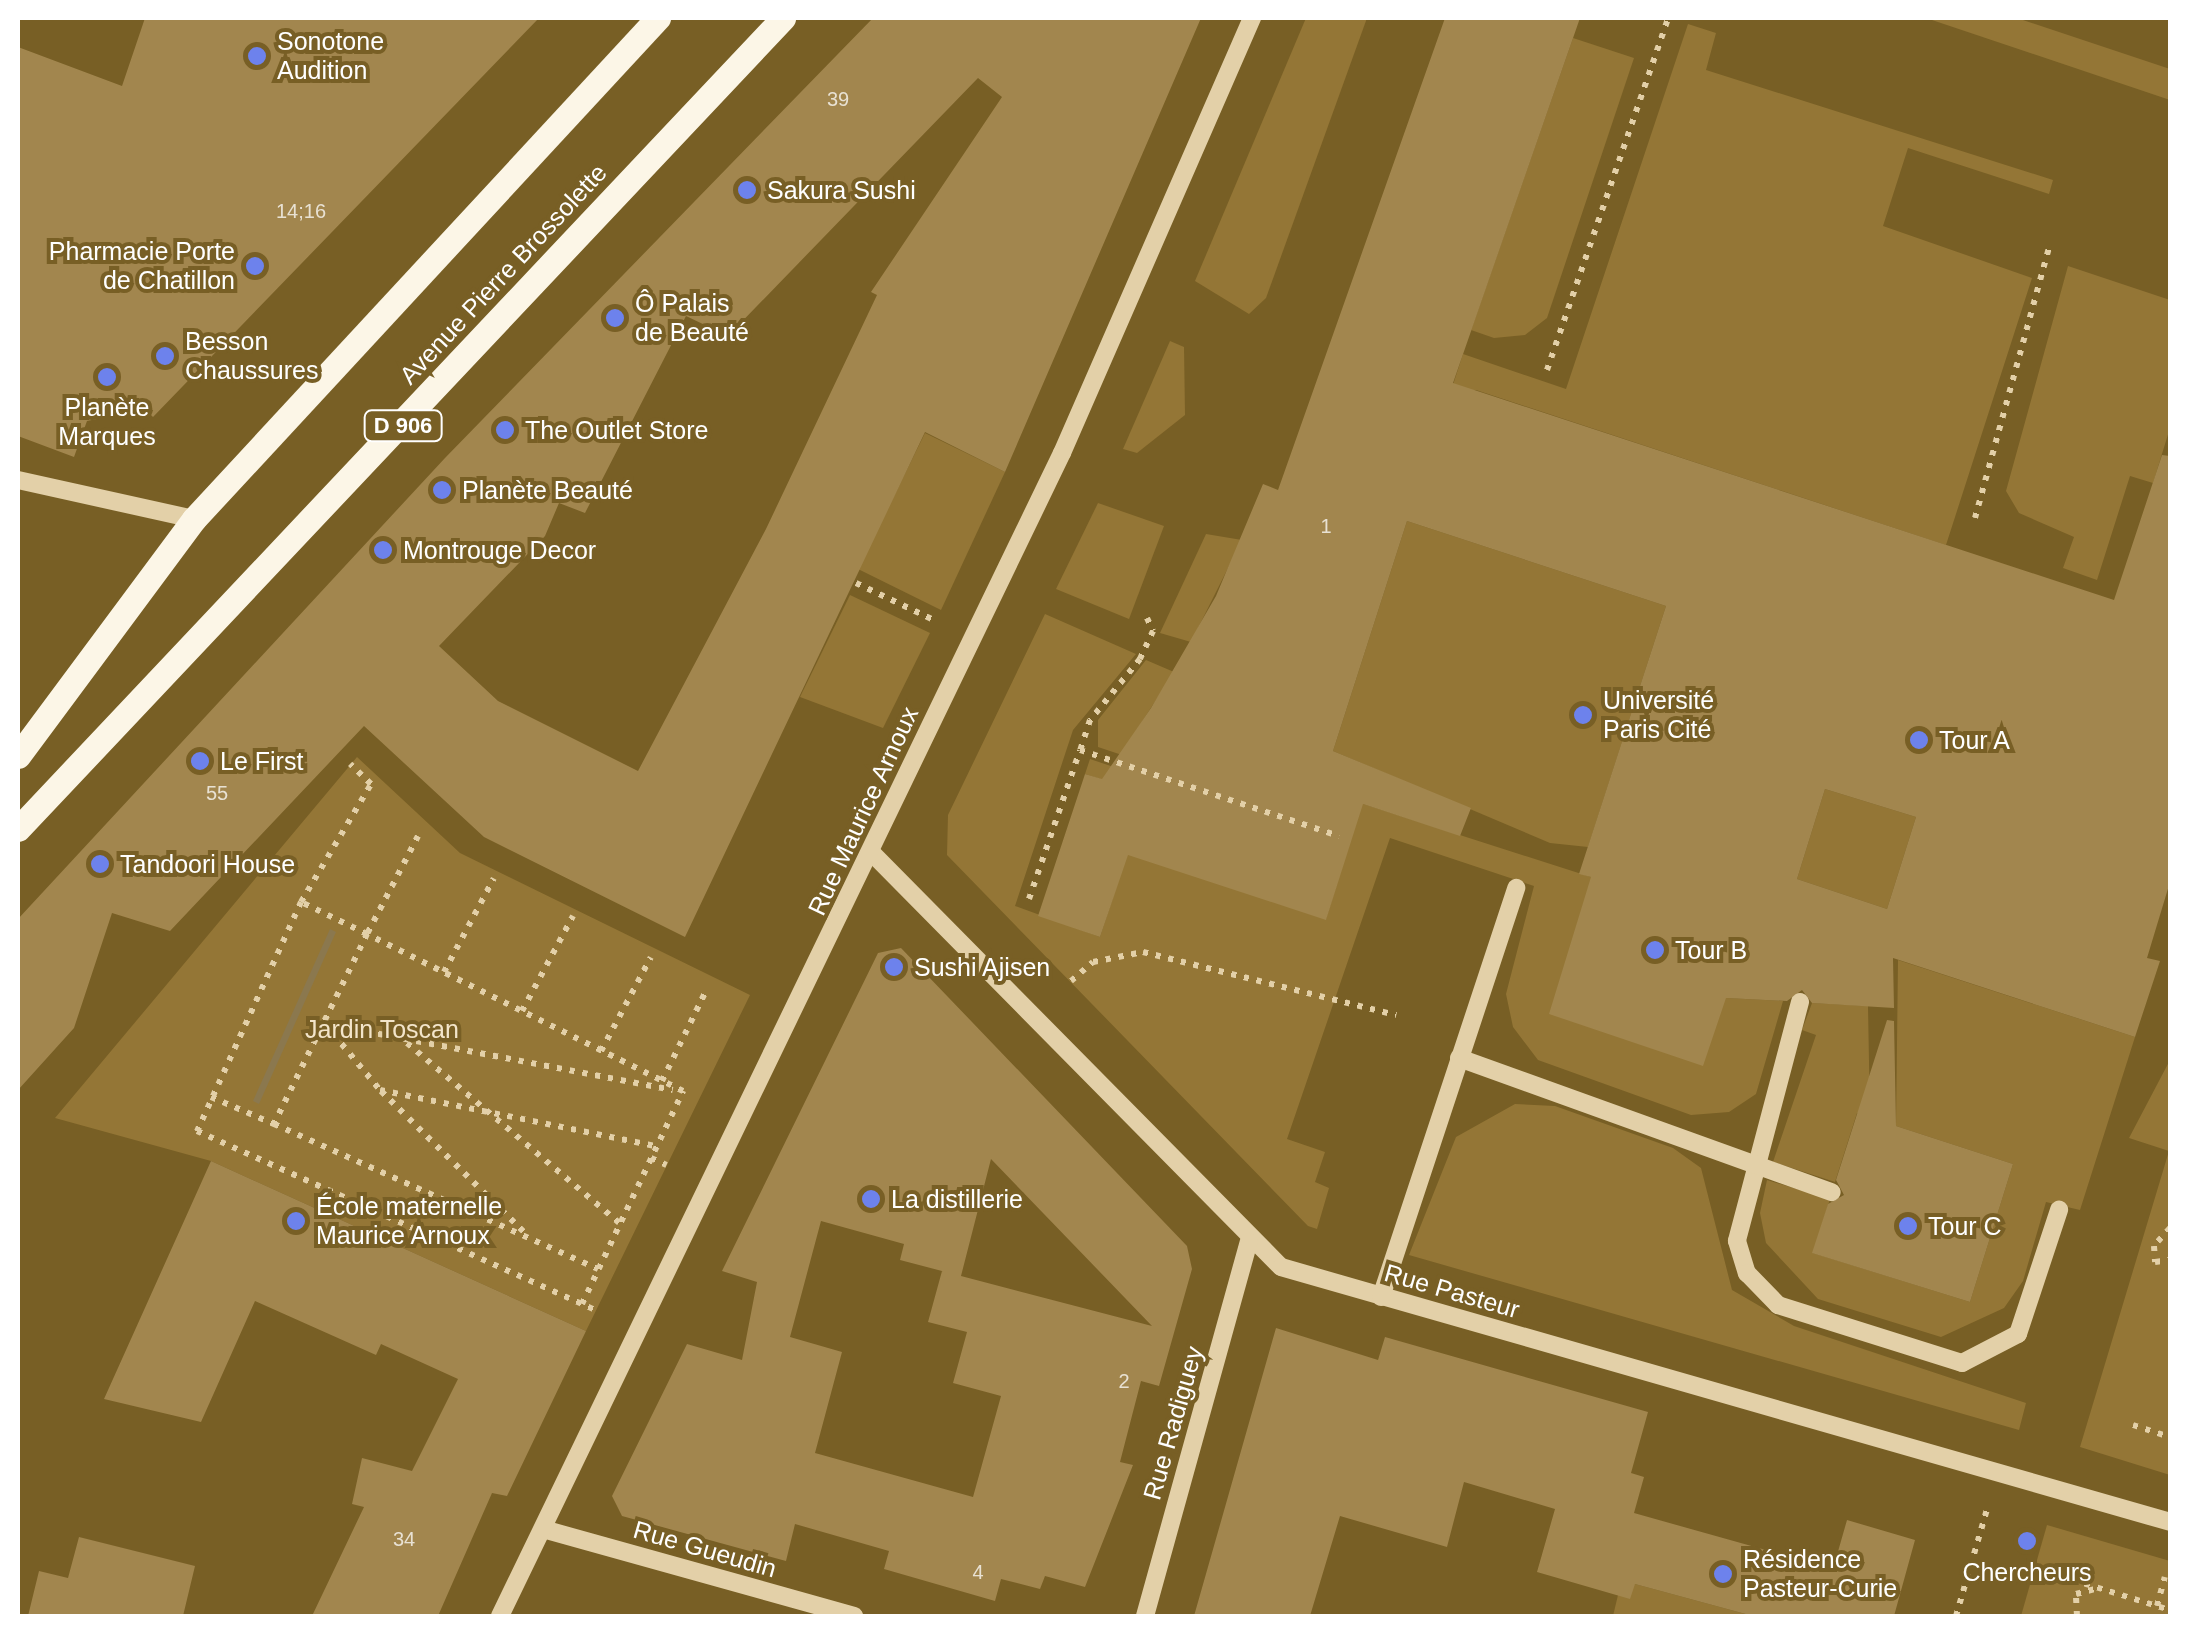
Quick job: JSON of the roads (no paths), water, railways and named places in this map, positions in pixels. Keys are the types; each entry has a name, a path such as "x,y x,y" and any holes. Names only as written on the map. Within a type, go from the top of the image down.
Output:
{"main road":[{"path":"18,756 194,520 658,18"},
{"name":"Avenue Pierre Brossolette","path":"18,830 783,18"}],"street":[{"name":"Rue Maurice Arnoux","path":"500,1616 1062,453 1252,18"},
{"path":"18,480 194,520"},
{"name":"Rue Pasteur","path":"871,852 1249,1242 1281,1267 2170,1522"},
{"path":"1381,1297 1516,888"},
{"path":"1800,1002 1752,1166 1737,1241 1748,1273 1778,1305 1962,1363 2018,1334 2059,1210"},
{"path":"1459,1058 1832,1192"},
{"name":"Rue Radiguey","path":"1144,1616 1249,1242"},
{"name":"Rue Gueudin","path":"543,1529 854,1616"}],"place":[{"name":"Sonotone Audition","path":"257,56"},
{"name":"Sakura Sushi","path":"747,190"},
{"name":"Pharmacie Porte de Chatillon","path":"255,266"},
{"name":"Ô Palais de Beauté","path":"615,318"},
{"name":"Besson Chaussures","path":"165,356"},
{"name":"Planète Marques","path":"107,377"},
{"name":"The Outlet Store","path":"505,430"},
{"name":"Planète Beauté","path":"442,490"},
{"name":"Montrouge Decor","path":"383,550"},
{"name":"Université Paris Cité","path":"1583,715"},
{"name":"Tour A","path":"1919,740"},
{"name":"Le First","path":"200,761"},
{"name":"Tandoori House","path":"100,864"},
{"name":"Tour B","path":"1655,950"},
{"name":"Sushi Ajisen","path":"894,967"},
{"name":"La distillerie","path":"871,1199"},
{"name":"École maternelle Maurice Arnoux","path":"296,1221"},
{"name":"Tour C","path":"1908,1226"},
{"name":"Chercheurs","path":"2027,1541"},
{"name":"Résidence Pasteur-Curie","path":"1723,1574"}],"park label":[{"name":"Jardin Toscan","path":"382,1029"}]}
